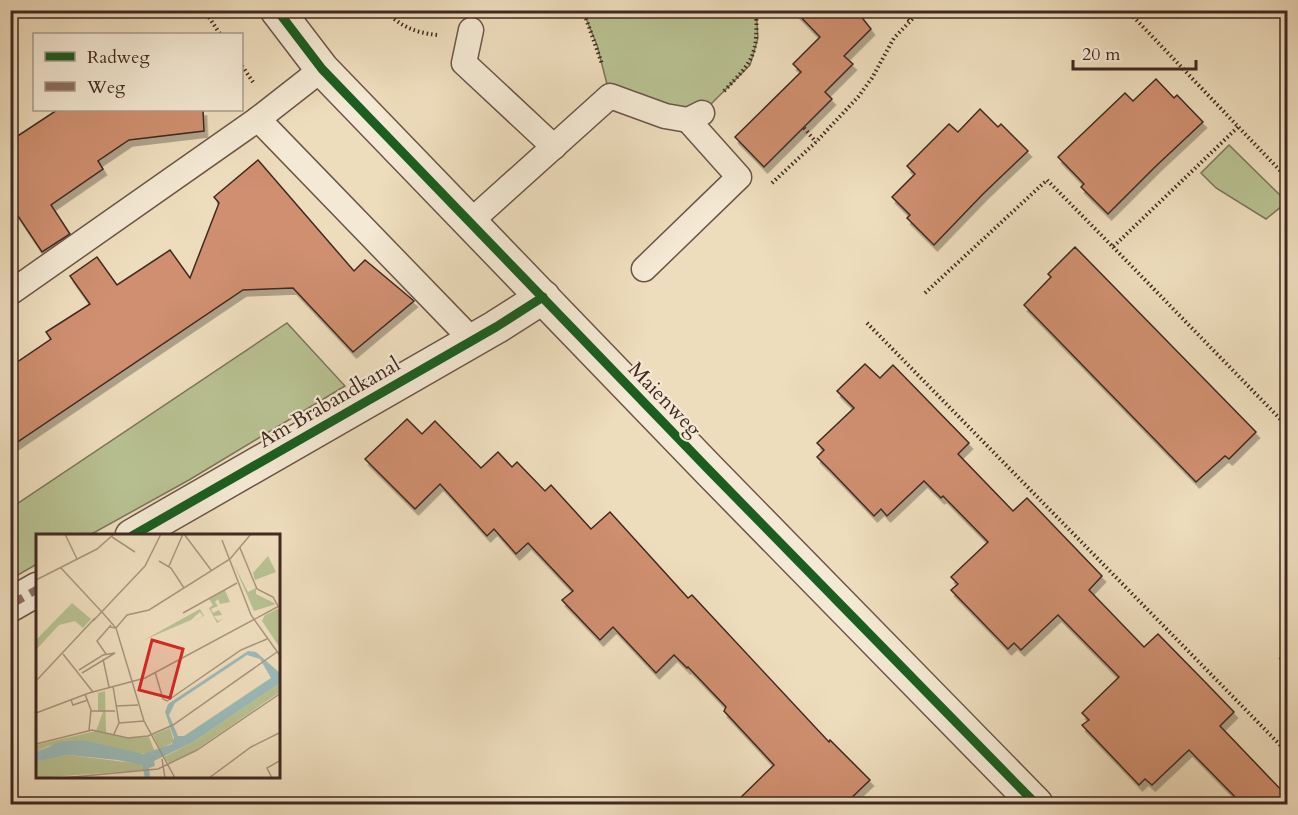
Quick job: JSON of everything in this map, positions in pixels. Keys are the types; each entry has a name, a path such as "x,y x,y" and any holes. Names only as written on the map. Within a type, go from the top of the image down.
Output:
{"street":[{"name":"Maienweg","path":"277,10 322,69 1036,804"},
{"name":"Am Brabandkanal","path":"135,534 543,297"},
{"path":"10,605 36,590"}],"lane":[{"path":"471,30 464,63 554,147"},
{"path":"10,293 258,119 322,69"},
{"path":"470,222 610,96 665,116 695,116 739,177 644,269"},
{"path":"258,119 472,340"}],"path":[{"path":"204,10 219,33"},
{"path":"583,10 597,45 610,96"},
{"path":"695,116 750,64 758,38 756,10"},
{"path":"898,10 910,21"},
{"path":"765,176 773,184 816,142 858,97 872,78 894,38 921,10"},
{"path":"1127,10 1287,179"},
{"path":"1113,247 1238,127"},
{"path":"804,128 816,142"},
{"path":"926,293 1047,180 1287,427"},
{"path":"867,323 1287,753"},
{"path":"1280,660 1287,652"}],"green space":[{"path":"583,11 756,11 758,38 750,65 702,113 610,96 597,45"},
{"path":"1229,145 1283,198 1282,206 1266,219 1216,188 1201,173"},
{"path":"287,323 345,386 189,480 92,534 36,534 36,565 11,579 11,508"}],"building":[{"path":"794,10 856,10 871,29 844,56 853,64 825,92 832,99 764,167 735,137 801,72 793,64 820,37"},
{"path":"1156,79 1174,98 1177,95 1203,122 1108,214 1081,187 1084,184 1058,157 1125,93 1133,101"},
{"path":"980,109 998,127 1001,124 1028,151 934,245 907,218 910,215 892,197 915,174 907,166 949,124 958,132"},
{"path":"55,111 203,111 204,131 129,140 98,161 103,169 51,205 70,234 42,252 10,204 10,141"},
{"path":"258,160 354,271 365,260 414,301 353,352 293,288 243,290 10,447 10,367 51,339 46,332 90,304 70,276 97,257 117,285 170,250 190,278 219,203 214,197"},
{"path":"1075,247 1256,432 1229,459 1225,456 1196,482 1024,305 1051,277 1048,274"},
{"path":"865,364 880,378 893,365 969,443 958,454 1013,511 1027,498 1102,576 1089,590 1144,647 1158,634 1234,712 1220,726 1287,796 1287,804 1242,804 1189,750 1152,785 1145,779 1139,785 1082,725 1089,720 1082,713 1119,677 1058,615 1021,650 1014,643 1008,649 951,590 958,584 951,577 988,542 943,496 941,498 924,481 887,516 881,509 874,516 817,457 824,450 817,443 854,408 837,391"},
{"path":"407,419 422,434 435,421 481,468 498,452 512,467 517,462 545,491 551,485 591,529 610,512 688,598 692,595 829,742 830,740 870,780 845,804 734,804 774,765 724,711 726,707 688,667 674,655 656,673 613,627 600,640 562,600 573,591 528,543 516,554 494,529 487,536 440,484 415,509 365,459"}],"marked path":[{"path":"10,605 36,590"}],"cycle path":[{"path":"277,10 322,69 710,471 1036,804"},
{"path":"135,534 496,327 543,297"}]}
